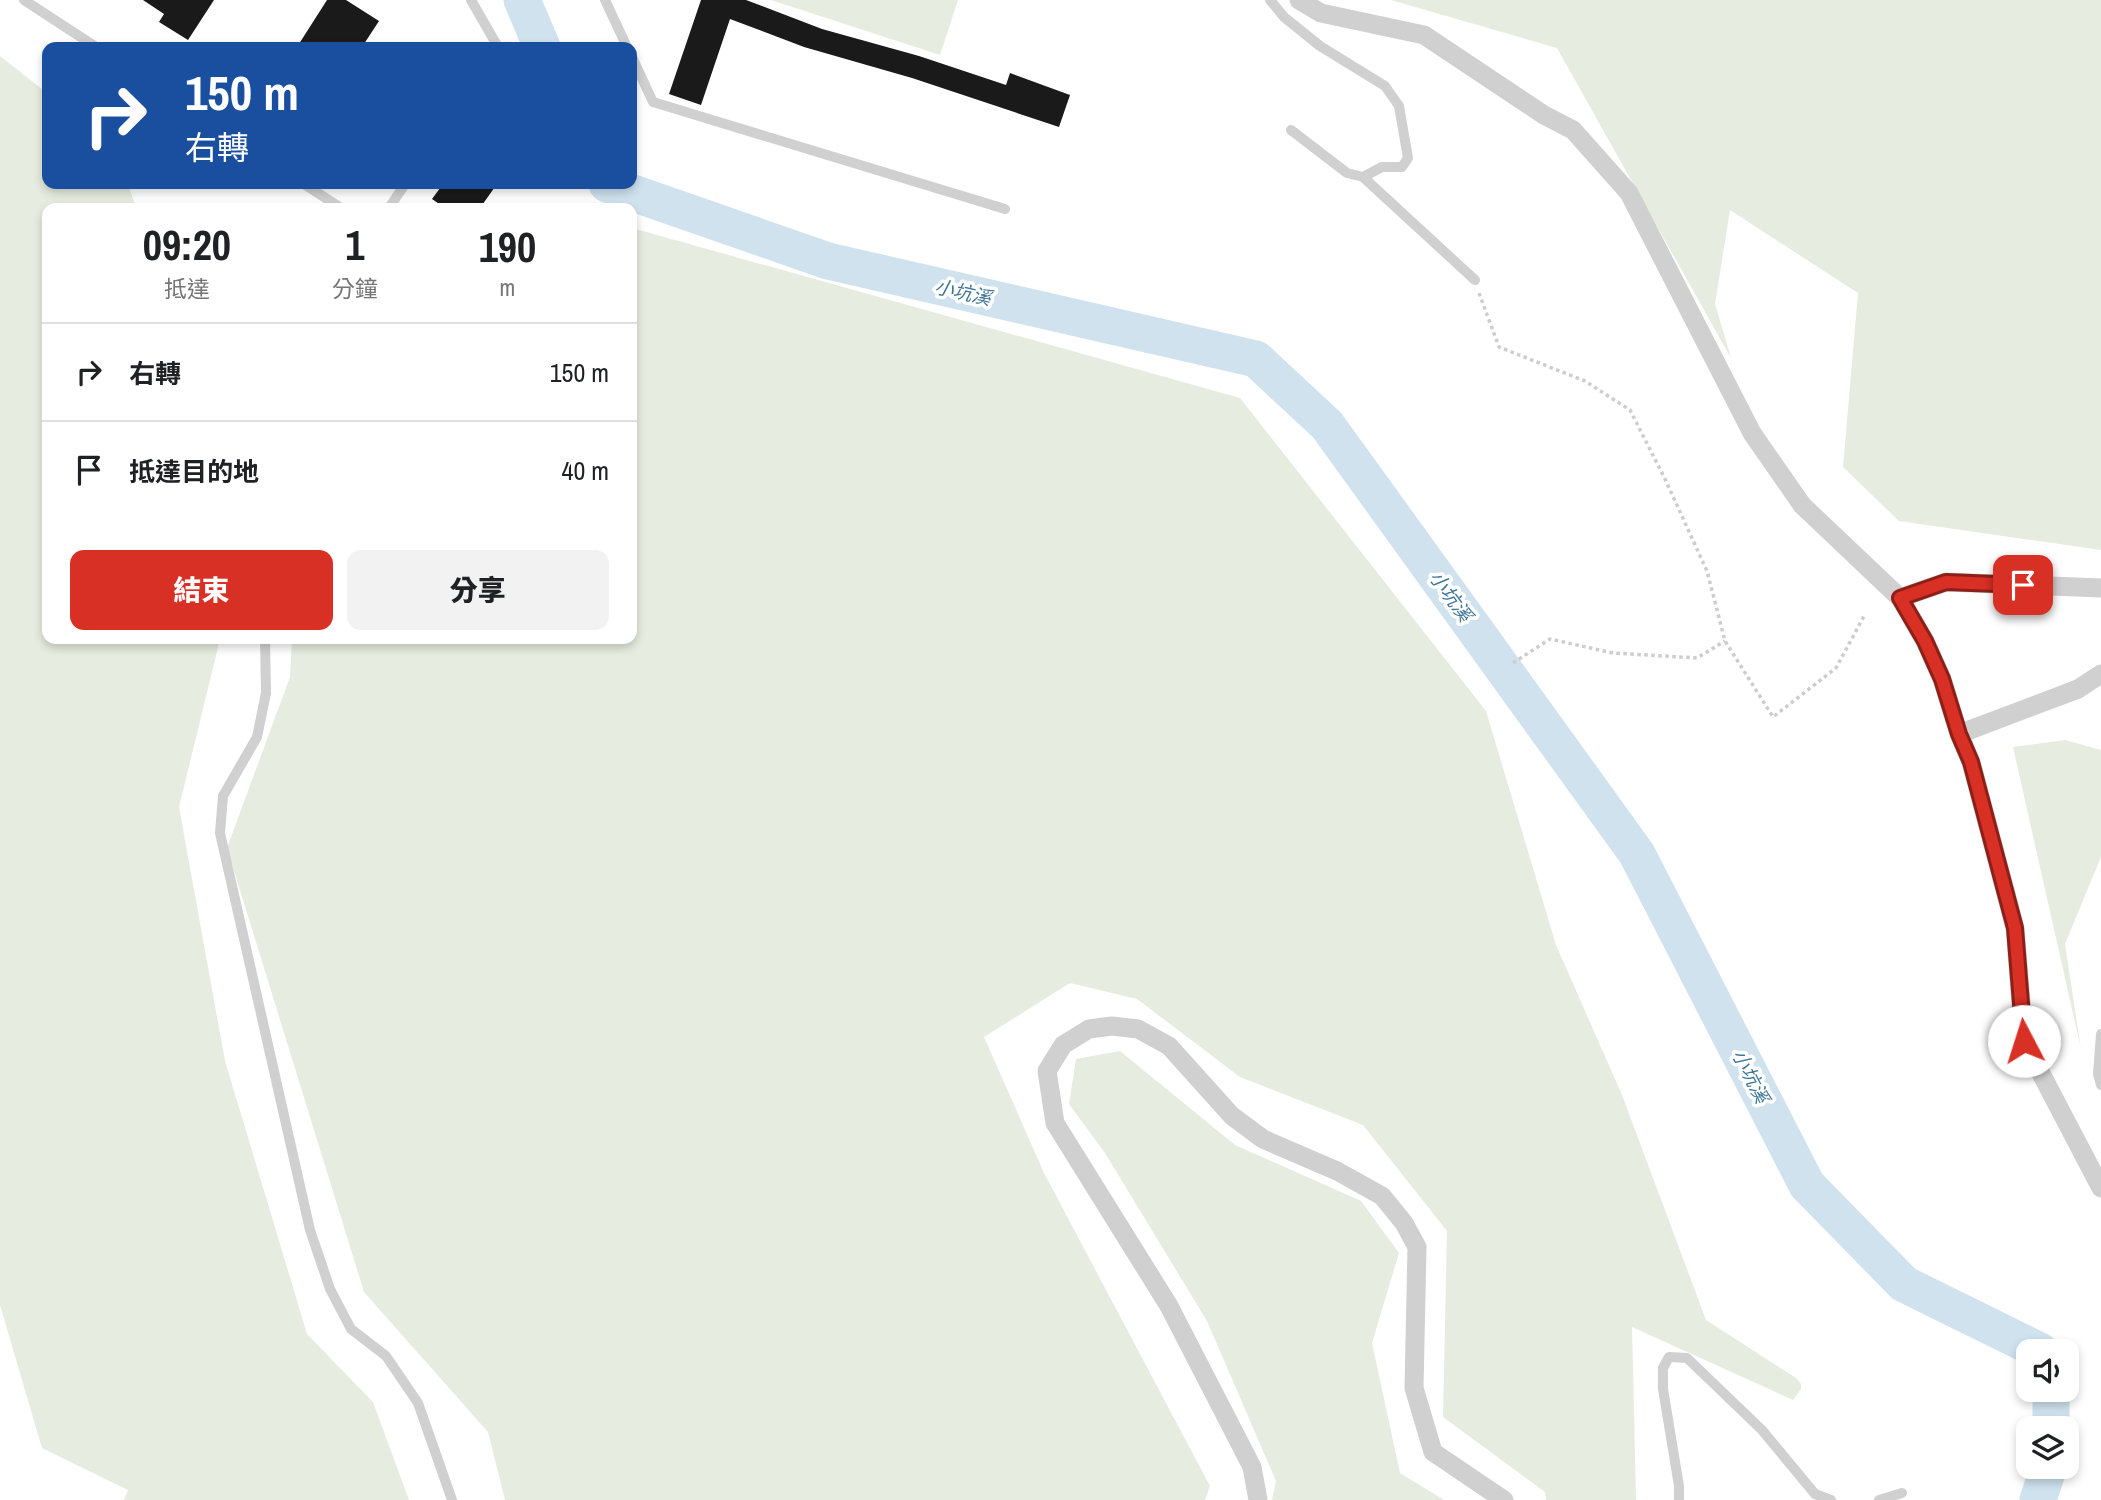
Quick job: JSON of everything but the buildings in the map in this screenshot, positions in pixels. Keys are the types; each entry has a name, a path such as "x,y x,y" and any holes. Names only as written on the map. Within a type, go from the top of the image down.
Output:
{"street":[{"path":"1299,0 1321,13 1424,35 1544,115 1573,130 1629,193 1752,433 1802,505 1900,598 1925,641 1942,679 1971,762 2015,928 2024,1041 2101,1188"},
{"path":"1900,598 1946,582 2101,588"},
{"path":"1959,734 2077,689 2101,674"},
{"path":"1258,1500 1252,1466 1169,1306 1055,1123 1047,1071 1063,1045 1089,1029 1112,1026 1138,1029 1170,1046 1233,1116 1263,1139 1337,1171 1381,1195 1404,1223 1417,1247 1414,1388 1433,1452 1504,1500"}],"lane":[{"path":"24,0 88,42"},
{"path":"471,0 497,42"},
{"path":"605,0 625,42"},
{"path":"1270,0 1283,17 1320,46 1385,86 1399,106 1408,158 1402,167 1382,167 1363,177"},
{"path":"637,68 653,102 1006,209"},
{"path":"1292,130 1347,173 1363,177 1475,280"},
{"path":"312,189 333,203"},
{"path":"265,644 266,693 257,737 223,796 220,833 310,1230 330,1289 351,1329 386,1356 418,1403 452,1500"},
{"path":"2101,1034 2098,1074 2101,1085"},
{"path":"1679,1500 1663,1389 1663,1368 1669,1357 1687,1358 1762,1430 1815,1494 1831,1500"},
{"path":"1880,1500 1902,1493"}],"path":[{"path":"1475,280 1499,347 1585,381 1630,410 1707,571 1725,641 1773,718 1836,668 1864,616"},
{"path":"1513,663 1550,639 1613,653 1697,658 1725,641"}],"shaded area":[{"path":"771,0 958,0 940,55"},
{"path":"1391,0 2101,0 2101,550 1899,521 1843,467 1858,293 1730,210 1715,304 1731,358 1557,48"},
{"path":"0,56 42,89 42,189 130,189 134,203 42,203 42,644 219,644 179,807 225,1061 307,1334 373,1402 409,1500 124,1500 128,1490 42,1448 0,1305"},
{"path":"637,229 1240,398 1486,711 1556,945 1622,1095 1706,1320 1796,1378 1801,1389 1793,1400 1632,1327 1636,1500 1546,1500 1545,1492 1443,1417 1447,1231 1363,1125 1240,1077 1137,999 1070,983 984,1037 1044,1173 1210,1486 1205,1500 505,1500 488,1432 364,1292 227,848 290,677 292,644 637,644"},
{"path":"2065,740 2101,750 2101,857 2065,944 2081,1049 2013,747"},
{"path":"1120,1051 1235,1145 1361,1201 1399,1253 1372,1343 1400,1473 1444,1500 1272,1500 1276,1481 1207,1321 1105,1153 1069,1104 1076,1059"}],"waterway":[{"name":"小坑溪","path":"522,0 540,42"},
{"name":"小坑溪","path":"621,189 828,261 1256,359 1327,425 1637,854 1807,1185 1904,1284 2016,1339"},
{"name":"小坑溪","path":"2051,1402 2051,1416"},
{"name":"小坑溪","path":"2038,1500 2045,1479"}],"route":[{"path":"2023,585 1946,582 1900,598 1925,641 1942,679 1971,762 2015,928 2024,1041"}]}
